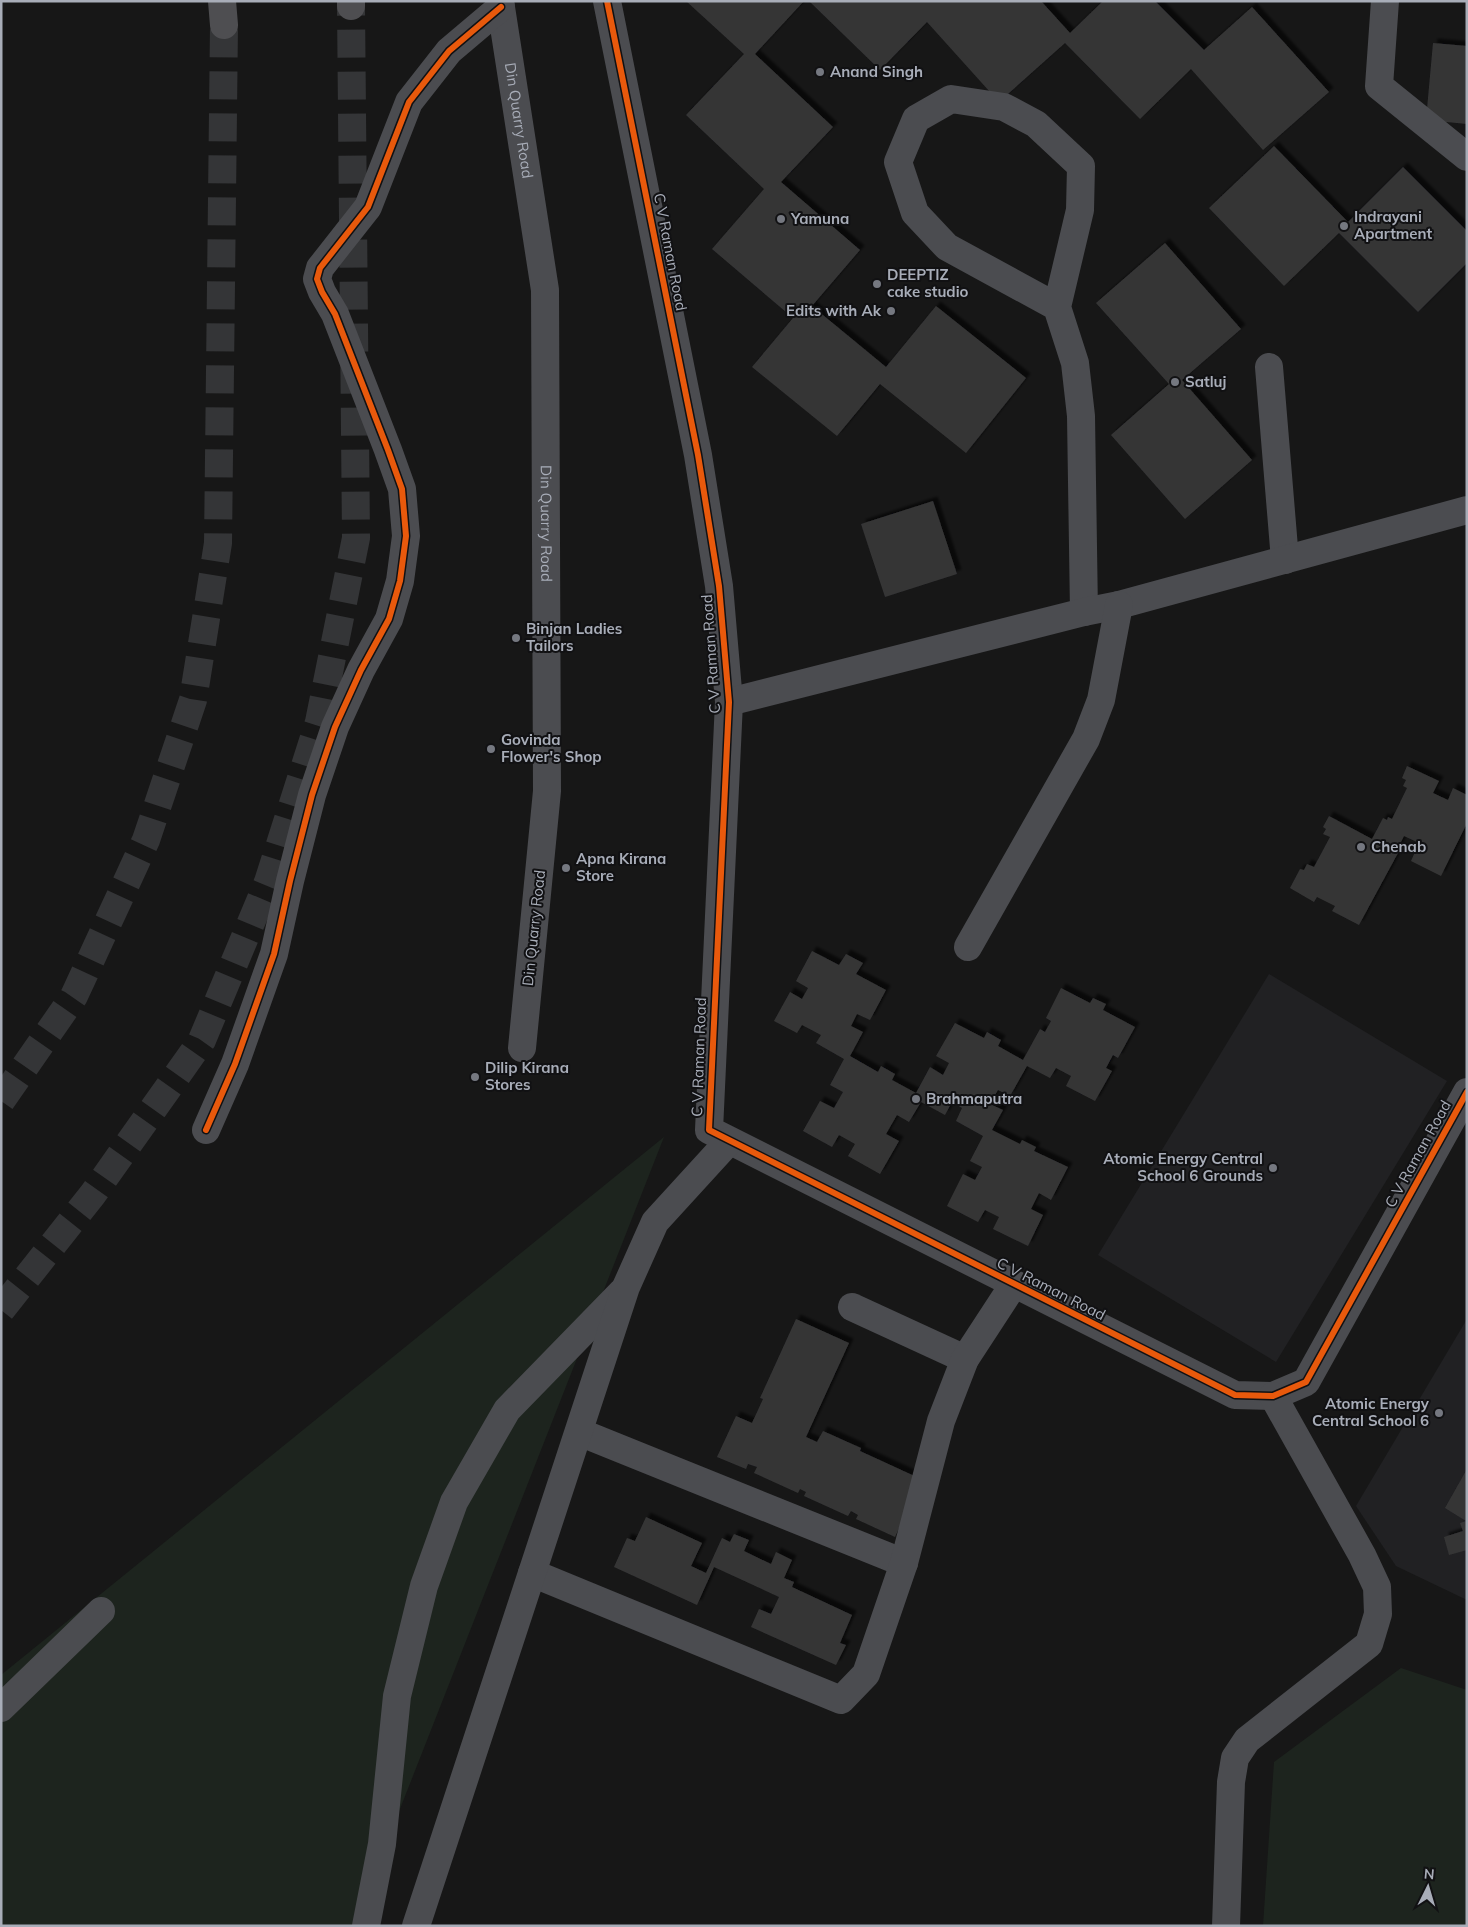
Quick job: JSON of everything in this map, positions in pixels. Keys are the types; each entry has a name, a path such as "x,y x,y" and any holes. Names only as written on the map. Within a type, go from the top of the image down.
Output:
{"street":[{"name":"C V Raman Road","path":"607,1 698,454 719,586 729,702 709,1130 1235,1395 1274,1396 1306,1382 1467,1092"},
{"path":"1385,1 1379,86 1467,157"},
{"path":"206,1130 235,1064 274,954 312,795 335,727 361,670 389,620 400,581 406,536 402,489 335,314 317,279 320,268 368,207 409,102 449,51 500,4"},
{"name":"Din Quarry Road","path":"500,4 545,290 547,792 522,1048"},
{"path":"1057,307 947,247 915,213 898,162 916,119 951,99 1004,108 1036,124 1081,166 1080,210 1057,307 1075,363 1081,416 1084,612"},
{"path":"1269,366 1285,560"},
{"path":"729,702 1084,612 1120,605 1467,510"},
{"path":"968,947 1086,739 1101,700 1120,605"},
{"path":"416,1926 626,1287 655,1222 729,1141"},
{"path":"532,1573 841,1700 866,1674 904,1563 941,1421 965,1359 1014,1284"},
{"path":"366,1926 382,1844 397,1696 424,1586 454,1502 507,1410 626,1287"},
{"path":"852,1307 965,1359"},
{"path":"1226,1926 1231,1782 1235,1758 1247,1740 1369,1644 1378,1614 1377,1587 1362,1556 1274,1396"},
{"path":"579,1432 904,1563"},
{"path":"1,1708 102,1611"}],"shaded area":[{"name":"Atomic Energy Central School 6 Grounds","path":"1269,974 1447,1081 1276,1362 1098,1255"},
{"path":"664,1137 354,1926 1,1926 1,1675"},
{"name":"Atomic Energy Central School 6","path":"1467,1319 1467,1600 1396,1566 1356,1506"},
{"path":"1401,1668 1467,1690 1467,1926 1263,1926 1274,1762"}],"building":[{"name":"Yamuna","path":"686,1 804,1 755,54 833,127 781,182 860,250 812,306 886,367 936,306 1026,378 966,453 880,384 837,436 752,367 793,318 712,249 764,189 686,115 744,54"},
{"path":"809,1 1041,1 1070,33 1103,1 1155,1 1204,50 1252,7 1329,92 1263,150 1191,69 1140,119 1065,43 999,102 927,22 880,70"},
{"path":"1433,43 1467,46 1467,124 1426,120"},
{"name":"Indrayani Apartment","path":"1274,146 1348,222 1403,167 1467,231 1467,263 1418,312 1339,233 1284,286 1209,208"},
{"name":"Satluj","path":"1165,243 1241,329 1182,380 1252,460 1185,519 1111,435 1169,384 1096,303"},
{"path":"933,501 957,574 885,597 861,524"},
{"name":"Chenab","path":"1407,766 1439,781 1433,793 1448,800 1453,788 1467,795 1467,823 1441,876 1411,861 1419,843 1404,836 1396,852 1398,853 1359,925 1332,911 1335,906 1317,897 1314,902 1290,888 1300,869 1304,870 1307,864 1314,867 1330,837 1323,834 1326,829 1323,827 1329,816 1372,839 1383,818 1387,820 1388,817 1392,819 1407,788 1403,786 1406,780 1402,778"},
{"name":"Brahmaputra","path":"812,951 839,965 846,954 863,963 856,974 886,990 870,1020 857,1014 851,1026 863,1032 850,1056 878,1072 881,1066 895,1074 892,1080 916,1093 930,1067 943,1075 949,1063 936,1056 955,1023 984,1038 987,1032 1001,1040 998,1046 1023,1060 1040,1029 1045,1032 1051,1021 1046,1018 1061,988 1090,1003 1093,998 1106,1004 1103,1010 1135,1027 1118,1058 1113,1055 1106,1068 1112,1071 1095,1101 1066,1086 1071,1076 1056,1068 1050,1078 1027,1066 1010,1096 998,1090 990,1104 1003,1110 992,1130 1020,1144 1022,1140 1036,1147 1034,1151 1068,1167 1051,1200 1039,1193 1031,1209 1043,1215 1028,1246 993,1229 999,1217 985,1210 978,1222 947,1206 963,1174 975,1180 982,1167 970,1161 983,1136 956,1121 962,1108 952,1102 945,1115 921,1102 909,1122 897,1115 886,1134 899,1141 880,1174 848,1156 855,1144 839,1135 832,1147 803,1131 820,1101 834,1108 843,1092 830,1085 844,1059 816,1043 821,1035 802,1025 797,1033 774,1021 790,992 802,999 808,988 796,981"},
{"path":"796,1319 849,1343 806,1437 817,1442 823,1431 861,1448 860,1451 921,1479 895,1537 856,1519 858,1515 851,1511 848,1516 804,1496 806,1492 800,1489 798,1493 754,1473 757,1467 748,1464 746,1469 717,1457 736,1416 752,1423 763,1399 760,1398"},
{"path":"1467,1469 1467,1550 1449,1555 1444,1537 1463,1531 1460,1523 1466,1521 1445,1508"},
{"path":"646,1517 702,1543 691,1566 706,1573 722,1538 730,1542 734,1534 749,1540 744,1551 771,1564 776,1552 792,1560 784,1578 794,1582 792,1587 852,1615 840,1643 846,1645 836,1665 751,1627 759,1609 771,1614 779,1597 714,1567 697,1605 614,1567 627,1538 635,1541"}],"tunnel":[{"path":"1,1310 93,1194 202,1040 268,882 319,722 356,538 351,6"},
{"path":"1,1101 74,996 146,840 193,700 218,543 224,25"}],"cycle path":[{"path":"607,1 698,455 719,586 729,702 709,1130 1235,1395 1273,1396 1306,1382 1467,1092"},
{"path":"206,1130 235,1064 274,954 312,795 335,727 361,670 389,619 400,581 406,536 402,489 335,314 317,279 320,268 368,207 409,102 449,51 501,7"}],"place":[{"name":"Anand Singh","path":"820,72"},
{"name":"Yamuna","path":"781,219"},
{"name":"Indrayani Apartment","path":"1344,226"},
{"name":"DEEPTIZ cake studio","path":"877,284"},
{"name":"Edits with Ak","path":"891,311"},
{"name":"Satluj","path":"1175,382"},
{"name":"Binjan Ladies Tailors","path":"516,638"},
{"name":"Govinda Flower's Shop","path":"491,749"},
{"name":"Chenab","path":"1361,847"},
{"name":"Apna Kirana Store","path":"566,868"},
{"name":"Dilip Kirana Stores","path":"475,1077"},
{"name":"Brahmaputra","path":"916,1099"},
{"name":"Atomic Energy Central School 6 Grounds","path":"1273,1168"},
{"name":"Atomic Energy Central School 6","path":"1439,1413"}]}
